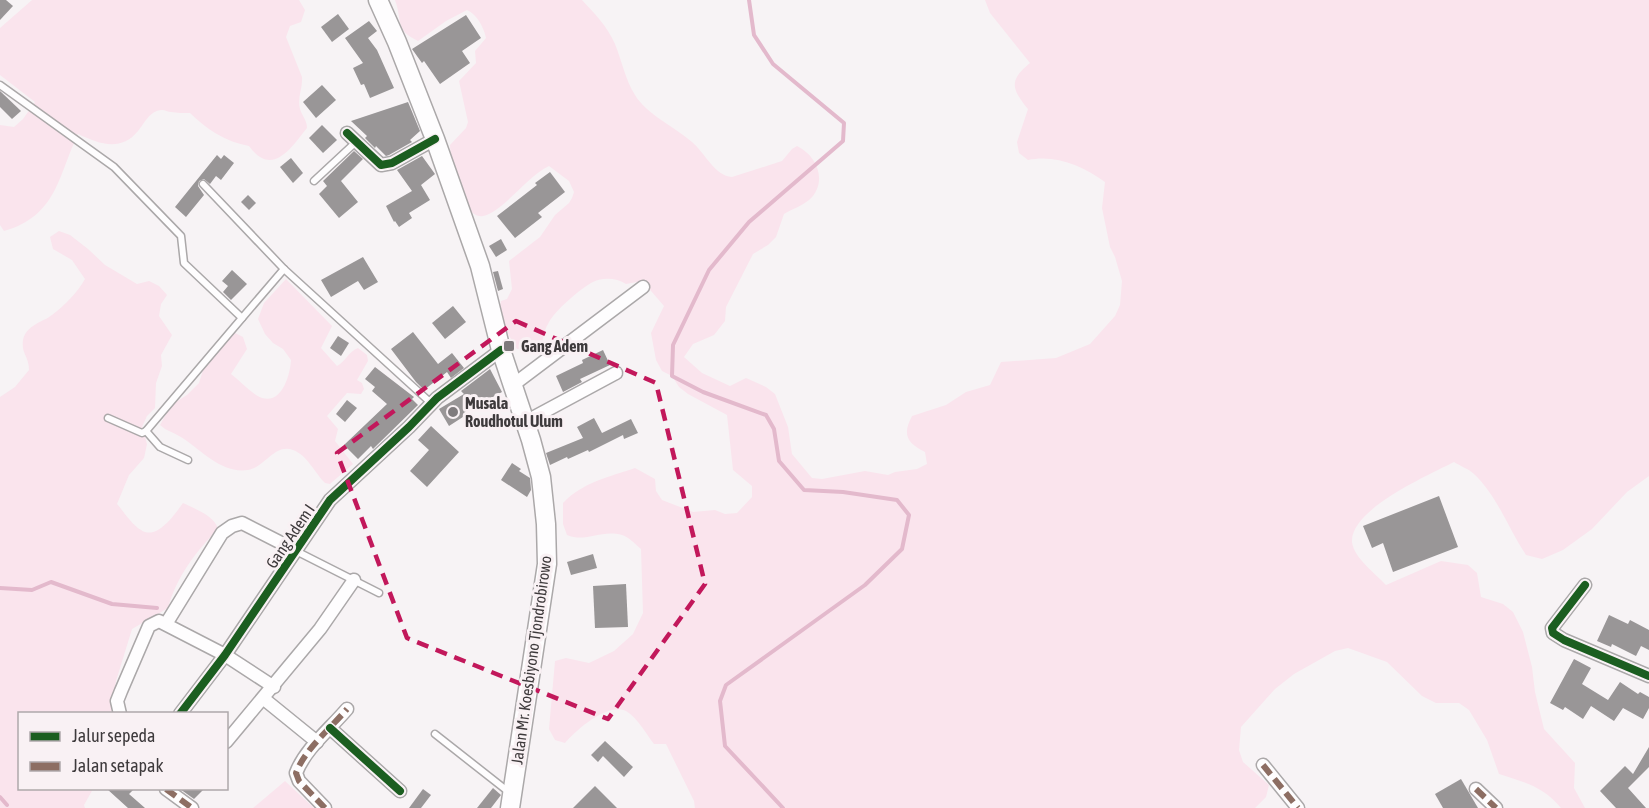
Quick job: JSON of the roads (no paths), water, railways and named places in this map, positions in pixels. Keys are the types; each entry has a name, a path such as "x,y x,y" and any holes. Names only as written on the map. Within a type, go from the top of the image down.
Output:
{"main road":[{"name":"Jalan Mr. Koesbiyono Tjondrobirowo","path":"378,0 435,139 480,266 501,350 541,477 547,564 511,801"}],"street":[{"path":"351,137 381,165 392,163 435,139"},
{"path":"513,385 643,287"},
{"name":"Gang Adem I","path":"182,712 225,655 330,500 449,387 501,350"},
{"path":"525,422 616,373"},
{"path":"166,624 226,529 242,523 295,550"},
{"path":"228,740 320,630 354,580"},
{"path":"1585,585 1556,621 1552,628 1553,633 1564,640 1649,676"},
{"path":"120,712 117,701 121,691 149,627 153,622 159,621 225,655 274,687"},
{"path":"264,699 317,742"},
{"path":"325,808 299,781 296,773 299,764 347,709"},
{"path":"330,728 400,791"},
{"path":"1263,765 1298,808"},
{"path":"1476,789 1496,808"},
{"path":"167,790 192,808"}],"lane":[{"path":"0,85 114,167 181,236 184,263 242,318"},
{"path":"314,181 351,137"},
{"path":"203,184 284,269 431,403"},
{"path":"108,418 142,433 146,431 284,269"},
{"path":"146,431 160,447 188,460"},
{"path":"295,550 379,593"},
{"path":"435,734 511,801"}],"waterway":[{"path":"749,0 754,35 773,64 844,123 843,141 749,222 709,270 673,345 672,376 703,392 766,415 774,429 779,461 804,490 843,492 897,500 909,515 902,549 865,585 726,685 720,701 725,746 783,808"},
{"path":"0,588 32,590 51,582 112,604 157,608"},
{"path":"0,797 7,805"}],"place":[{"name":"Gang Adem","path":"509,346"},
{"name":"Musala Roudhotul Ulum","path":"453,412"}]}
